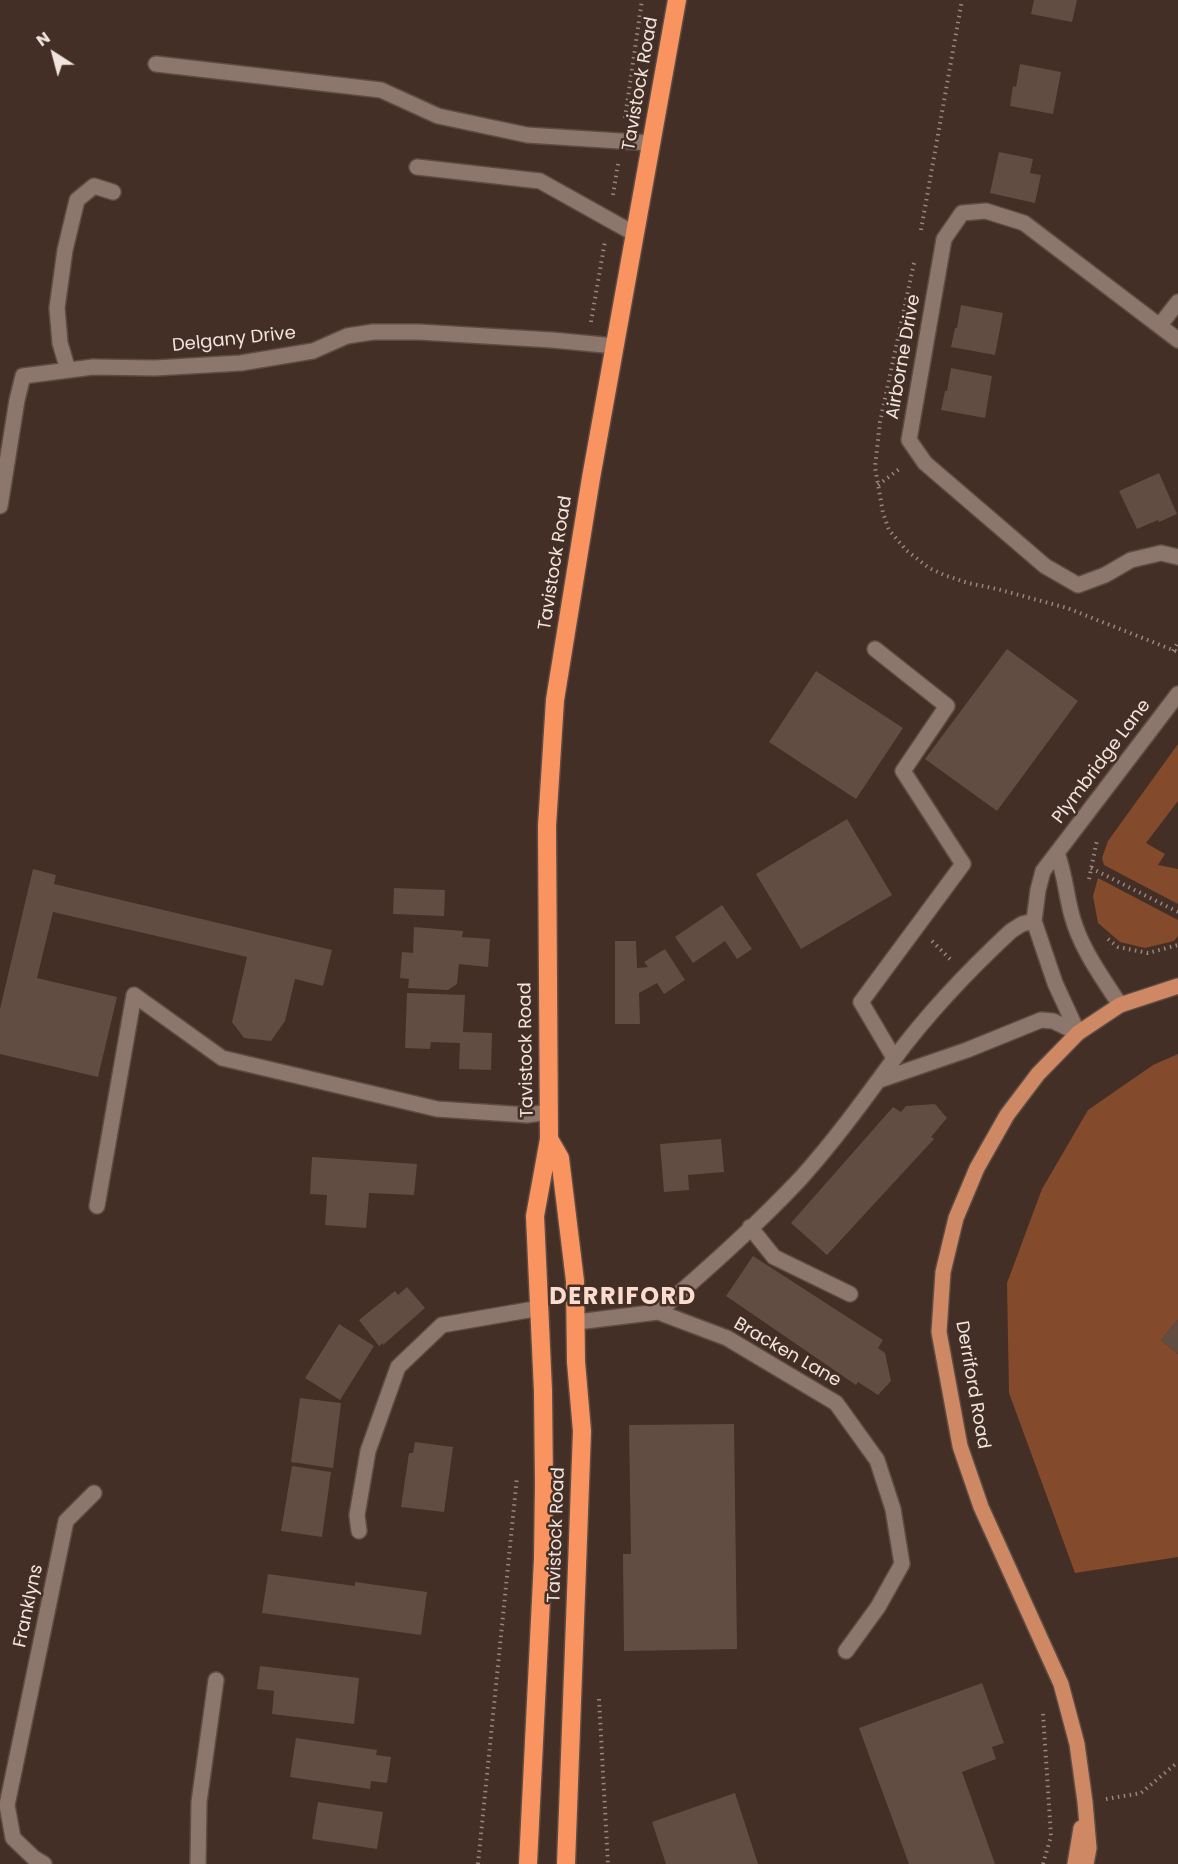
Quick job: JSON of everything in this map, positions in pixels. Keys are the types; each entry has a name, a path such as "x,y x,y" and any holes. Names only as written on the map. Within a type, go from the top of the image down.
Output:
{"highway":[{"name":"Tavistock Road","path":"528,1864 543,1548 543,1391 535,1216 549,1139 547,826 555,700 591,478 677,0"},
{"name":"Tavistock Road","path":"549,1139 561,1158 575,1281 576,1362 582,1431 566,1864"}],"main road":[{"name":"Derriford Road","path":"1086,1864 1089,1848 1077,1744 1061,1684 981,1507 960,1446 939,1332 943,1272 956,1218 977,1168 1007,1115 1038,1074 1078,1033 1120,1005 1178,986"},
{"name":"Derriford Road","path":"1076,1864 1085,1802"}],"street":[{"path":"156,64 381,90 438,116 527,135 651,143"},
{"path":"417,166 540,181 635,234"},
{"path":"68,370 60,343 57,308 71,223 77,200 94,186 113,192"},
{"name":"Airborne Drive","path":"1178,339 1024,223 986,211 962,213 944,239 909,440 925,463 1045,566 1078,585 1105,575 1131,560 1161,553 1178,557"},
{"path":"1161,325 1178,302"},
{"name":"Delgany Drive","path":"0,506 23,376 93,367 155,368 241,363 314,351 347,336 373,332 430,333 615,346"},
{"path":"875,649 947,706 903,771 963,864 861,1002 894,1058"},
{"name":"Plymbridge Lane","path":"1078,1033 1055,983 1034,921 1043,871 1178,694"},
{"name":"Plymbridge Lane","path":"1057,854 1063,869 1072,917 1081,939 1093,963 1120,1005"},
{"path":"577,1322 658,1312 717,1261 800,1178 852,1117 894,1058 938,1005 1011,931 1022,924 1034,921"},
{"path":"97,1206 134,995 222,1058 437,1109 527,1115 549,1112"},
{"path":"879,1080 967,1050 1041,1020 1053,1021 1078,1033"},
{"path":"750,1227 774,1257 850,1294"},
{"path":"359,1531 357,1515 368,1451 398,1367 442,1325 540,1308"},
{"name":"Bracken Lane","path":"658,1312 727,1338 836,1403 877,1460 893,1509 902,1564 878,1607 846,1651"},
{"name":"Franklyns","path":"44,1864 34,1858 13,1838 7,1805 66,1521 94,1493"},
{"path":"198,1864 199,1802 216,1680"}],"path":[{"path":"587,344 622,141 642,0"},
{"path":"921,231 962,0"},
{"path":"916,254 880,422 875,467 883,513 889,530 906,550 929,568 968,583 1067,608 1175,652 1178,642"},
{"path":"878,485 919,453"},
{"path":"1088,885 1096,842 1102,832"},
{"path":"1091,868 1178,912"},
{"path":"916,926 966,975"},
{"path":"1081,939 1093,927 1118,947 1148,953 1178,945"},
{"path":"478,1864 517,1487"},
{"path":"1043,1702 1051,1836 1043,1864"},
{"path":"1085,1802 1141,1793 1178,1762"}],"shaded area":[{"path":"1178,744 1178,801 1146,843 1165,854 1158,865 1178,869 1178,904 1104,865 1102,858 1108,841"},
{"path":"1098,878 1178,920 1178,936 1174,941 1145,948 1120,942 1098,923 1093,896"},
{"path":"1178,1054 1178,1320 1161,1340 1178,1354 1178,1557 1075,1573 1009,1393 1007,1283 1042,1189 1088,1110 1153,1065"}],"building":[{"path":"1034,0 1077,0 1072,22 1031,14"},
{"path":"1020,64 1061,72 1053,114 1010,106"},
{"path":"999,152 1033,159 1030,173 1041,175 1035,203 990,193"},
{"path":"961,305 1003,313 995,355 951,347"},
{"path":"951,368 992,376 985,418 941,410"},
{"path":"1159,473 1177,514 1137,529 1119,491"},
{"path":"1007,649 1078,701 997,811 925,759"},
{"path":"816,671 903,728 856,799 769,742"},
{"path":"847,819 892,895 801,949 756,874"},
{"path":"33,869 56,875 54,884 332,950 323,986 295,979 285,1021 271,1041 244,1038 232,1022 247,957 53,912 37,978 117,997 98,1077 0,1054 0,1009"},
{"path":"394,888 445,890 444,916 393,914"},
{"path":"722,905 752,949 737,959 725,941 693,963 675,937"},
{"path":"414,927 463,931 462,937 490,939 488,967 459,964 457,984 448,990 408,988 409,979 400,978 402,952 413,953"},
{"path":"615,941 636,941 637,968 648,967 644,962 665,949 685,980 664,994 657,983 639,993 640,1024 615,1024"},
{"path":"407,993 465,995 463,1032 492,1033 491,1070 459,1069 460,1043 431,1042 430,1049 405,1048"},
{"path":"935,1104 947,1118 931,1137 934,1139 827,1255 791,1223 893,1107 901,1112 906,1106"},
{"path":"721,1139 724,1172 688,1175 689,1190 664,1192 660,1144"},
{"path":"312,1157 417,1164 414,1195 369,1193 366,1228 325,1225 327,1195 310,1194"},
{"path":"753,1256 883,1340 878,1348 885,1353 891,1381 878,1395 858,1382 856,1385 726,1296"},
{"path":"407,1287 425,1308 379,1346 359,1320 395,1291 398,1295"},
{"path":"1178,1320 1178,1354 1161,1340"},
{"path":"339,1324 374,1346 340,1400 305,1378"},
{"path":"300,1398 341,1403 333,1468 291,1462"},
{"path":"734,1424 737,1649 624,1651 623,1554 631,1554 629,1425"},
{"path":"415,1442 453,1447 444,1512 401,1507 409,1453 413,1453"},
{"path":"292,1466 331,1472 322,1537 281,1531"},
{"path":"268,1574 355,1586 355,1582 427,1592 421,1635 262,1613"},
{"path":"260,1666 359,1678 354,1724 272,1714 274,1691 257,1689"},
{"path":"982,1683 1004,1743 992,1747 996,1759 962,1772 995,1864 909,1864 859,1728"},
{"path":"296,1738 377,1750 376,1755 391,1757 387,1783 371,1781 370,1789 290,1777"},
{"path":"735,1793 758,1864 666,1864 652,1822"},
{"path":"318,1802 383,1812 377,1849 312,1839"}],"district":[{"name":"DERRIFORD","path":"623,1298"}]}
